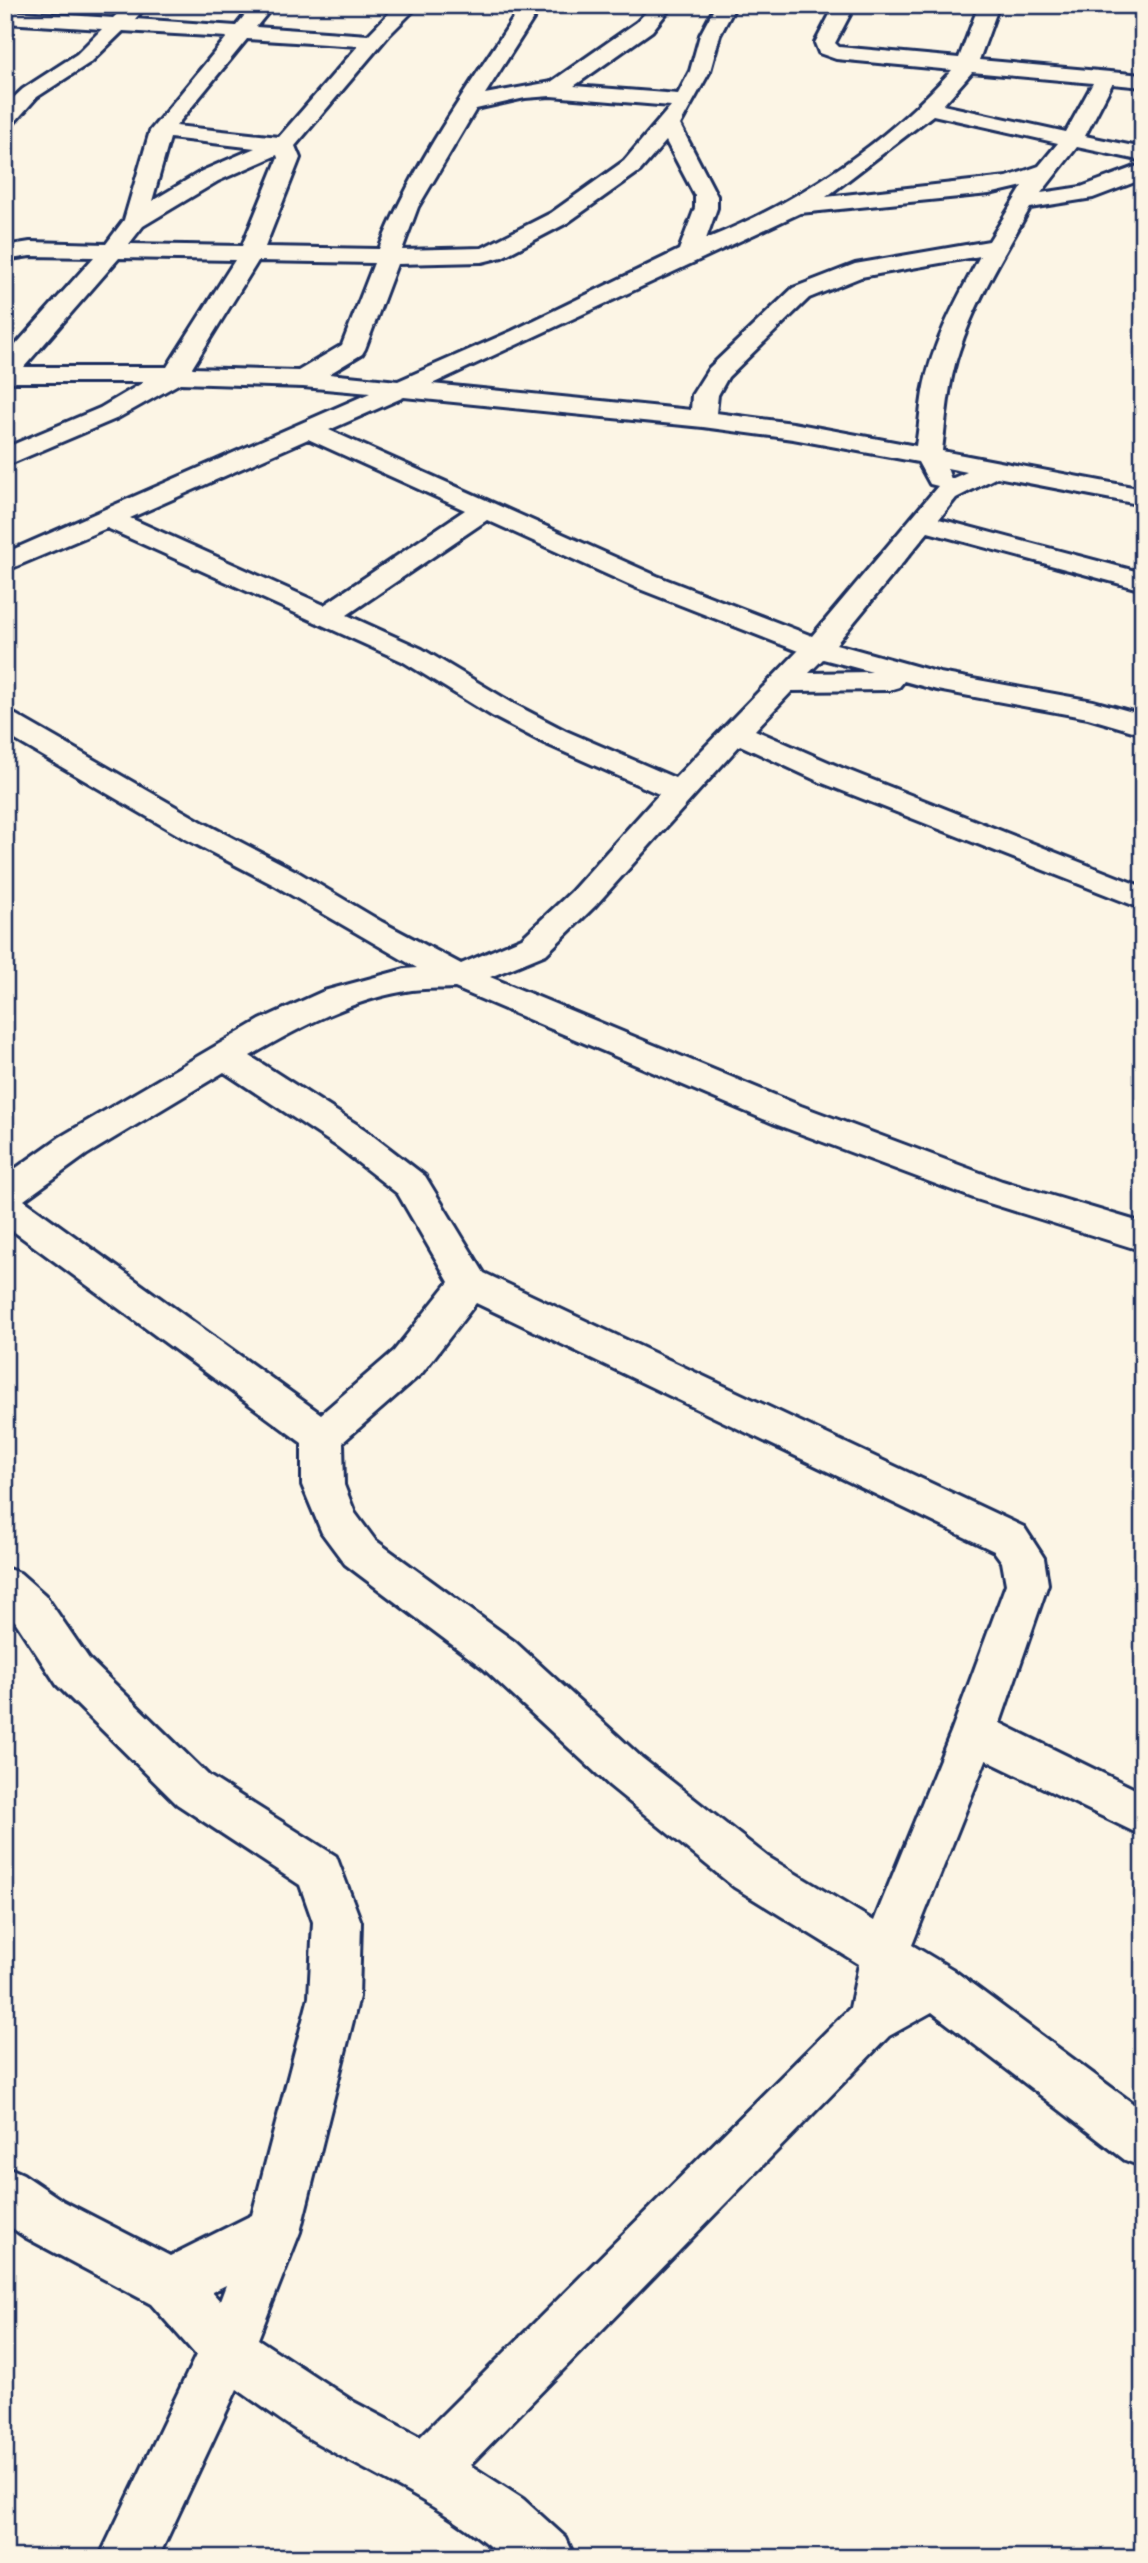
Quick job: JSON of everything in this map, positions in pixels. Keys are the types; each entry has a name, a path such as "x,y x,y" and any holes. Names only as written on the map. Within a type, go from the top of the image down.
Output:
{"street":[{"path":"5,119 30,93 85,58 137,5"},
{"path":"5,373 112,251 135,220 161,131 264,5"},
{"path":"135,220 210,176 284,145 374,41 409,5"},
{"path":"303,379 353,349 407,207 468,104 532,5"},
{"path":"551,90 565,84 604,53 648,26 663,5"},
{"path":"5,253 30,249 251,254 384,263 420,257 482,255 511,244 559,218 632,166 669,125 685,101 700,71 710,36 726,5"},
{"path":"845,5 825,43 826,50 852,55 1143,81"},
{"path":"5,563 308,430 391,387 521,336 689,254 759,226 793,208 830,185 929,107 967,65 989,5"},
{"path":"5,17 120,22 374,41"},
{"path":"947,492 928,457 936,390 947,350 967,302 1022,202 1073,138 1106,77"},
{"path":"468,104 525,92 551,90 685,101"},
{"path":"929,107 1143,155"},
{"path":"669,125 706,196 706,208 689,254"},
{"path":"161,131 284,145"},
{"path":"5,458 109,413 175,374 251,254 289,158 284,145"},
{"path":"793,208 901,194 989,187 1011,183 1051,166 1143,170"},
{"path":"1022,202 1085,193 1143,170"},
{"path":"703,419 705,396 718,373 801,293 855,271 1000,246"},
{"path":"353,349 391,387"},
{"path":"5,373 175,374 303,379 703,419 793,431 1143,497"},
{"path":"308,430 648,582 817,648 937,681 1093,710 1140,704"},
{"path":"5,1195 73,1146 272,1028 337,999 405,981 459,977 534,946 583,899 679,791 817,648 924,523 947,492 995,468"},
{"path":"326,617 484,510"},
{"path":"109,519 412,655 503,710 555,737 679,791"},
{"path":"924,523 1143,582"},
{"path":"784,682 937,681"},
{"path":"5,721 193,830 285,878 370,929 459,977 788,1115 989,1190 1143,1237"},
{"path":"735,732 831,775 1143,899"},
{"path":"223,1055 351,1138 412,1185 470,1283 1009,1539 1023,1558 1027,1584 974,1732 885,1953 872,2020"},
{"path":"5,1206 322,1436"},
{"path":"322,1436 408,1362 470,1283"},
{"path":"322,1436 323,1485 337,1521 359,1552 499,1655 626,1772 751,1872 935,1985 1143,2142"},
{"path":"5,1585 30,1608 73,1672 193,1790 319,1871 337,1922 334,1997 274,2232 227,2350 128,2558"},
{"path":"974,1732 1143,1816"},
{"path":"426,2470 872,2020 935,1985"},
{"path":"5,2192 44,2219 170,2285 227,2350 334,2422 426,2470 503,2519 547,2558"},
{"path":"170,2285 274,2232"}]}
